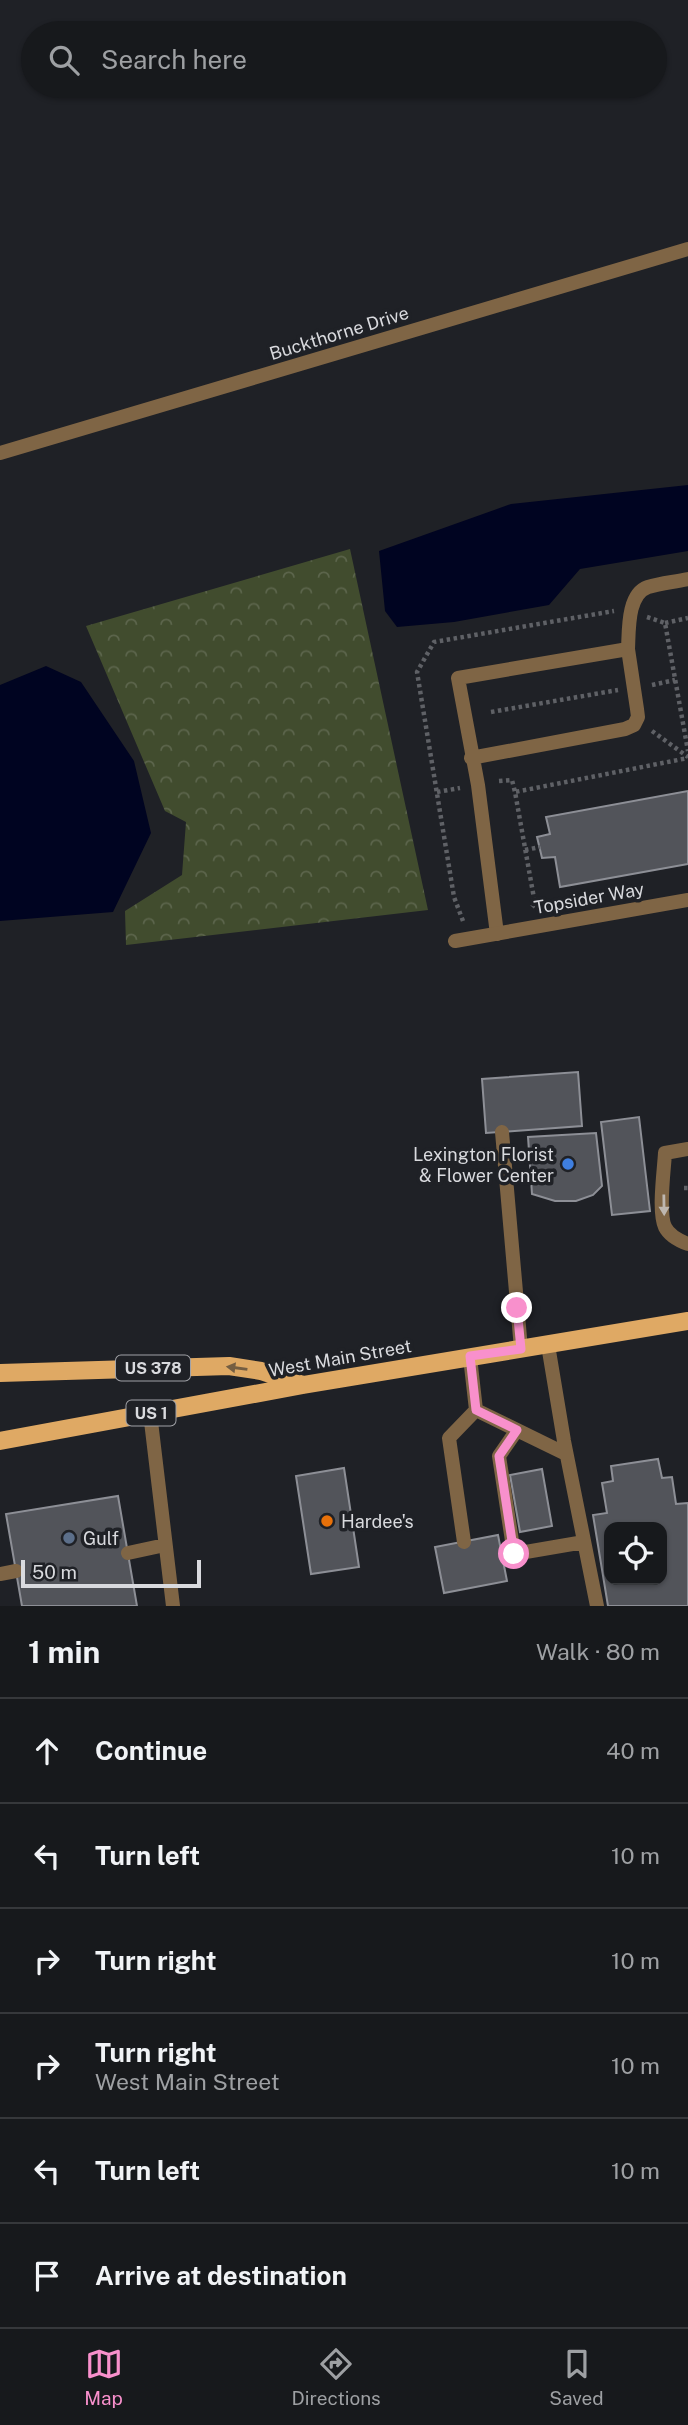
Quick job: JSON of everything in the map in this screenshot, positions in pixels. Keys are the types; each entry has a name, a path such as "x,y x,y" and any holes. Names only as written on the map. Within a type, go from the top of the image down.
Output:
{"main road":[{"name":"West Main Street","path":"0,1441 303,1385 688,1321"},
{"name":"US 378","path":"0,1373 69,1373 229,1366 261,1371 303,1385"}],"street":[{"name":"Buckthorne Drive","path":"0,453 688,249"},
{"path":"471,758 625,729 634,725 638,717 628,649 631,614 636,596 647,587 688,579"},
{"path":"497,934 478,785 458,678 628,649"},
{"name":"Topsider Way","path":"455,942 688,900"},
{"path":"502,1132 521,1349"},
{"path":"688,1149 665,1153 663,1209 665,1227 672,1235 688,1244"},
{"path":"548,1345 566,1454 597,1606"},
{"path":"470,1356 476,1410"},
{"path":"476,1410 566,1454"},
{"path":"464,1542 449,1438 476,1410"},
{"path":"150,1413 173,1606"},
{"path":"517,1430 499,1456 514,1554 584,1542"},
{"path":"128,1553 165,1545"},
{"path":"0,1574 16,1571"}],"path":[{"path":"647,618 665,623 688,618"},
{"path":"665,623 688,751"},
{"path":"651,685 675,680"},
{"path":"491,712 625,689"},
{"path":"651,731 688,757"},
{"path":"515,792 688,757"},
{"path":"499,781 512,780 515,792 535,904 528,914"},
{"path":"437,792 461,788"},
{"path":"525,850 540,847"}],"green space":[{"path":"350,549 428,910 126,945 125,911 182,875 186,822 165,811 86,626"}],"water":[{"path":"688,485 688,551 580,569 549,605 454,622 397,627 385,611 379,551 511,504"},
{"path":"46,666 81,682 134,761 151,833 113,912 0,921 0,685"}],"building":[{"path":"688,791 688,864 560,887 555,857 542,858 537,837 550,834 546,817"},
{"path":"578,1072 582,1126 486,1133 482,1079"},
{"path":"639,1117 650,1211 612,1215 601,1122"},
{"path":"596,1133 602,1186 593,1195 576,1201 555,1201 532,1194 528,1137"},
{"path":"658,1459 662,1478 672,1477 676,1504 688,1503 688,1606 608,1606 605,1585 667,1585 667,1522 604,1522 604,1582 593,1515 607,1513 602,1483 613,1481 611,1466"},
{"name":"Hardee's","path":"344,1468 359,1567 311,1574 296,1476"},
{"path":"542,1469 552,1526 520,1532 510,1475"},
{"path":"118,1496 137,1606 22,1606 6,1514"},
{"path":"498,1535 507,1581 444,1593 435,1547"}],"place":[{"name":"Lexington Florist & Flower Center","path":"568,1164"},
{"name":"Hardee's","path":"327,1521"},
{"name":"Gulf","path":"69,1538"}],"route":[{"path":"514,1554 499,1456 517,1430 476,1410 470,1356 521,1349 517,1308"}]}
